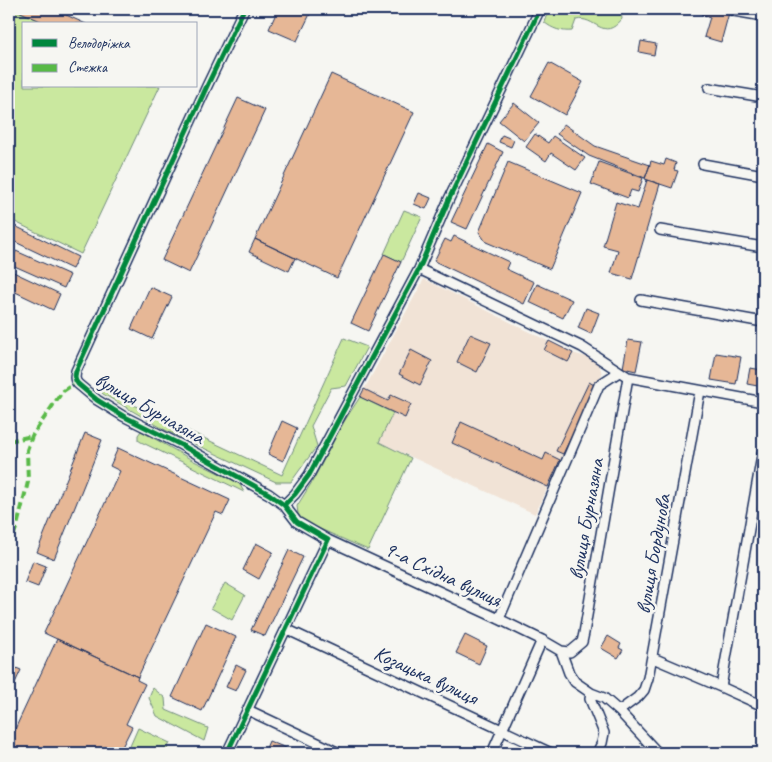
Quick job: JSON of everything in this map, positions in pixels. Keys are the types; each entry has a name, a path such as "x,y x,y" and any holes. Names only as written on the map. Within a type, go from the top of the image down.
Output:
{"street":[{"name":"вулиця Бурназяна","path":"244,9 76,371 75,378 78,384 97,400 123,416 269,494 284,505 296,522 328,540"},
{"path":"284,505 309,475 419,269 449,199 540,9"},
{"path":"734,11 763,16"},
{"path":"709,88 763,97"},
{"path":"703,164 763,175"},
{"path":"660,230 763,247"},
{"path":"419,269 582,347 628,377 763,402"},
{"path":"641,300 763,322"},
{"name":"вулиця Бурназяна","path":"499,619 599,385 619,372"},
{"name":"вулиця Бурназяна","path":"561,651 570,652 582,642 628,377"},
{"name":"вулиця Бордунова","path":"618,711 638,697 644,690 648,678 700,391"},
{"path":"722,687 763,450"},
{"path":"227,753 328,540"},
{"name":"9-а Східна вулиця","path":"328,540 499,619 561,651"},
{"name":"Козацька вулиця","path":"286,629 551,753"},
{"path":"492,753 542,640"},
{"path":"561,651 569,673 575,682 604,698 658,753"},
{"path":"653,658 763,706"},
{"path":"592,693 590,699 604,733 597,753"},
{"path":"248,710 339,753"}],"shaded area":[{"path":"424,279 572,353 598,360 602,374 535,514 379,442 393,413 360,397"}],"green space":[{"path":"14,9 43,22 22,22 22,88 159,88 81,254 9,219 9,26"},
{"path":"549,9 619,9 622,19 609,29 599,27 589,21 576,20 572,31 565,31 554,28 544,22"},
{"path":"404,210 422,217 401,262 384,254"},
{"path":"344,338 367,347 346,386 331,388 311,426 317,446 291,482 276,482 167,431 103,394 98,388 282,475"},
{"path":"360,397 393,413 379,442 411,458 368,550 302,521 298,514 297,506 343,423"},
{"path":"141,431 194,461 239,483 244,492 141,442 138,440 138,435"},
{"path":"225,583 245,595 232,620 211,608"},
{"path":"153,688 165,698 166,710 208,728 204,741 157,716 149,698"},
{"path":"138,728 170,743 165,753 127,753"}],"building":[{"path":"14,9 53,9 82,22 43,22"},
{"path":"278,9 298,9 310,14 297,41 269,29"},
{"path":"702,9 730,9 721,42 704,37 710,17 701,14"},
{"path":"641,41 656,44 654,55 639,52"},
{"path":"549,63 583,82 565,115 531,96"},
{"path":"331,74 414,112 337,278 255,239"},
{"path":"238,98 265,110 189,273 162,260"},
{"path":"514,103 539,123 524,141 499,121"},
{"path":"564,124 595,146 650,165 645,178 589,156 557,134"},
{"path":"535,134 548,143 553,136 585,158 576,170 551,153 546,161 526,147"},
{"path":"502,135 514,140 511,147 499,142"},
{"path":"488,144 503,152 467,229 451,222"},
{"path":"666,159 676,163 674,170 678,171 672,188 645,179 651,161 664,165"},
{"path":"508,162 582,193 550,269 486,242 479,232"},
{"path":"599,162 643,178 638,192 631,190 628,198 591,184"},
{"path":"647,180 660,184 632,279 611,273 618,250 603,246 616,202 638,209"},
{"path":"419,193 431,198 426,209 414,204"},
{"path":"9,223 78,257 72,269 9,239"},
{"path":"454,236 509,262 506,269 534,282 524,304 434,261 445,239 451,242"},
{"path":"255,239 295,258 289,271 249,252"},
{"path":"16,251 70,275 64,288 10,264"},
{"path":"384,254 401,262 368,331 351,323"},
{"path":"9,270 60,294 53,310 9,289"},
{"path":"537,284 572,300 563,318 529,302"},
{"path":"150,287 172,297 152,339 131,329"},
{"path":"586,308 599,313 591,334 578,328"},
{"path":"470,334 491,343 477,372 457,362"},
{"path":"628,340 642,342 636,371 623,368"},
{"path":"549,341 573,353 568,362 544,350"},
{"path":"411,350 432,361 420,385 399,374"},
{"path":"716,353 741,357 736,384 711,380"},
{"path":"750,368 763,370 763,387 747,384"},
{"path":"589,382 596,386 563,454 556,451"},
{"path":"364,389 388,401 391,395 411,404 405,418 360,397"},
{"path":"282,421 297,428 283,461 268,454"},
{"path":"461,422 543,460 546,453 560,460 548,487 452,443"},
{"path":"85,433 102,440 54,559 37,552"},
{"path":"118,448 230,500 223,515 216,512 138,677 44,633 120,471 110,466"},
{"path":"256,543 273,552 259,579 243,570"},
{"path":"289,550 303,557 265,636 251,630"},
{"path":"33,561 46,566 38,587 25,582"},
{"path":"206,623 236,637 202,711 172,697"},
{"path":"465,635 487,646 479,664 456,653"},
{"path":"608,636 621,644 619,648 623,650 618,658 601,648"},
{"path":"57,639 138,677 137,680 145,684 126,724 132,727 119,753 9,753 9,742"},
{"path":"9,665 21,670 9,696"},
{"path":"236,665 246,670 236,691 226,687"},
{"path":"269,741 286,748 284,753 264,753"}],"marked path":[{"path":"9,546 17,526 28,482 27,450 32,436 62,392 76,382"},
{"path":"9,441 32,436"}],"cycle path":[{"path":"227,753 328,540 297,522 284,505 269,494 181,445 123,416 97,400 78,384 75,376 244,9"},
{"path":"284,505 309,475 419,269 449,199 540,9"}]}
